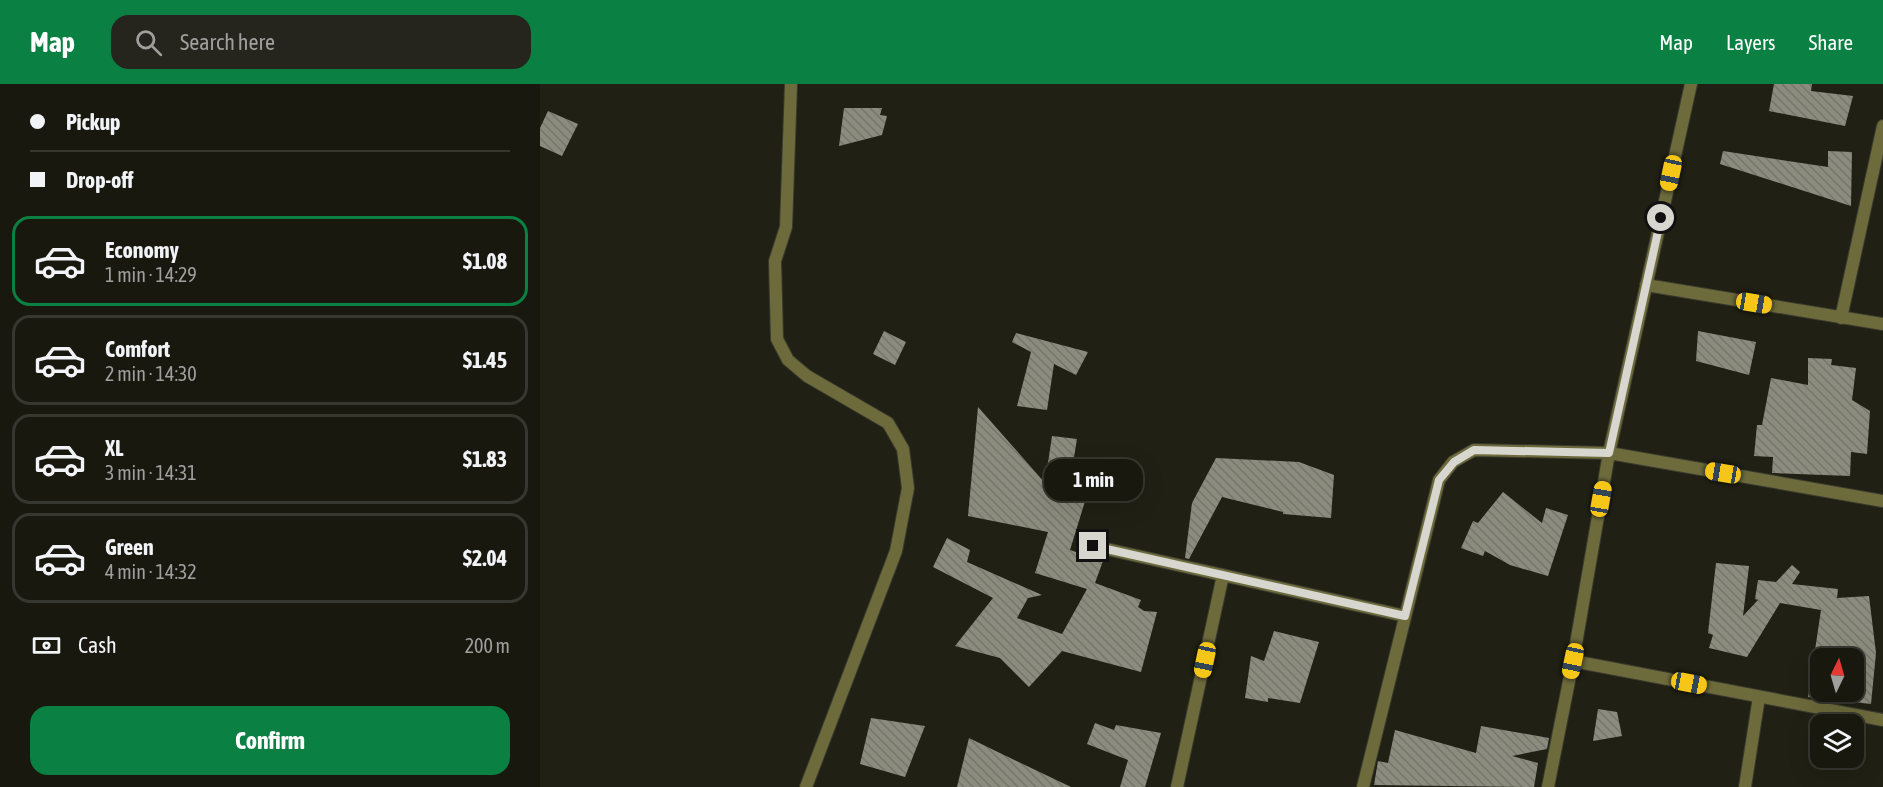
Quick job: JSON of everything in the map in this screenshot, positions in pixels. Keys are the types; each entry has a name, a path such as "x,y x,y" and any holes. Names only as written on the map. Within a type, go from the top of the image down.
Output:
{"street":[{"path":"791,84 786,227 775,261 777,339 788,360 807,376 888,423 903,449 908,488 896,551 806,787"},
{"path":"1548,787 1573,661 1609,453 1691,84"},
{"path":"1841,318 1883,126"},
{"path":"1646,285 1883,324"},
{"path":"1363,787 1439,480 1454,462 1474,450 1609,453 1883,501"},
{"path":"1093,546 1405,616"},
{"path":"1178,787 1223,575"},
{"path":"1573,661 1883,720"},
{"path":"1744,787 1759,697"}],"building":[{"path":"1774,84 1812,84 1811,91 1853,96 1845,126 1769,111"},
{"path":"844,108 882,108 880,115 887,116 882,135 839,146"},
{"path":"548,111 578,124 562,156 540,146 540,128"},
{"path":"1723,151 1828,167 1828,151 1852,152 1851,206 1720,164"},
{"path":"884,331 906,342 895,365 873,354"},
{"path":"1698,331 1756,342 1749,375 1696,361"},
{"path":"1016,333 1088,352 1076,375 1054,364 1047,410 1017,406 1031,352 1012,342"},
{"path":"1808,358 1832,359 1831,365 1856,368 1852,400 1870,411 1867,454 1851,452 1850,476 1772,473 1773,457 1754,456 1757,425 1762,425 1771,378 1808,385"},
{"path":"978,407 1045,483 1052,436 1077,439 1070,481 1090,485 1070,550 1103,561 1095,583 1141,600 1138,607 1144,611 1157,612 1141,672 1062,651 1029,687 1000,658 955,646 993,598 933,567 947,538 970,550 967,562 1042,595 1028,598 1017,618 1062,634 1087,589 1035,573 1048,532 968,516"},
{"path":"1216,458 1299,462 1334,475 1331,518 1283,514 1283,512 1222,497 1189,559 1185,558 1192,503"},
{"path":"1503,492 1542,523 1546,508 1568,515 1548,576 1510,565 1485,551 1483,556 1461,548 1473,521 1478,523"},
{"path":"1716,563 1749,566 1743,616 1758,600 1755,599 1758,580 1776,582 1792,565 1800,572 1792,584 1838,589 1837,598 1869,596 1876,653 1871,704 1853,702 1864,702 1864,648 1815,648 1821,610 1780,603 1747,657 1709,648 1713,635 1708,633"},
{"path":"1274,631 1319,642 1300,703 1268,698 1268,702 1245,698 1251,656 1264,661"},
{"path":"1598,709 1617,712 1622,736 1593,741"},
{"path":"871,718 925,726 905,777 860,764"},
{"path":"1095,723 1114,730 1116,725 1161,733 1145,787 1120,787 1128,760 1087,744"},
{"path":"1481,726 1549,738 1547,749 1512,756 1538,763 1534,787 1374,785 1378,761 1388,763 1395,730 1476,753"},
{"path":"969,738 1004,755 1071,787 957,787"}],"route":[{"path":"1093,546 1405,616 1439,480 1454,462 1474,450 1609,453 1661,218"}]}
